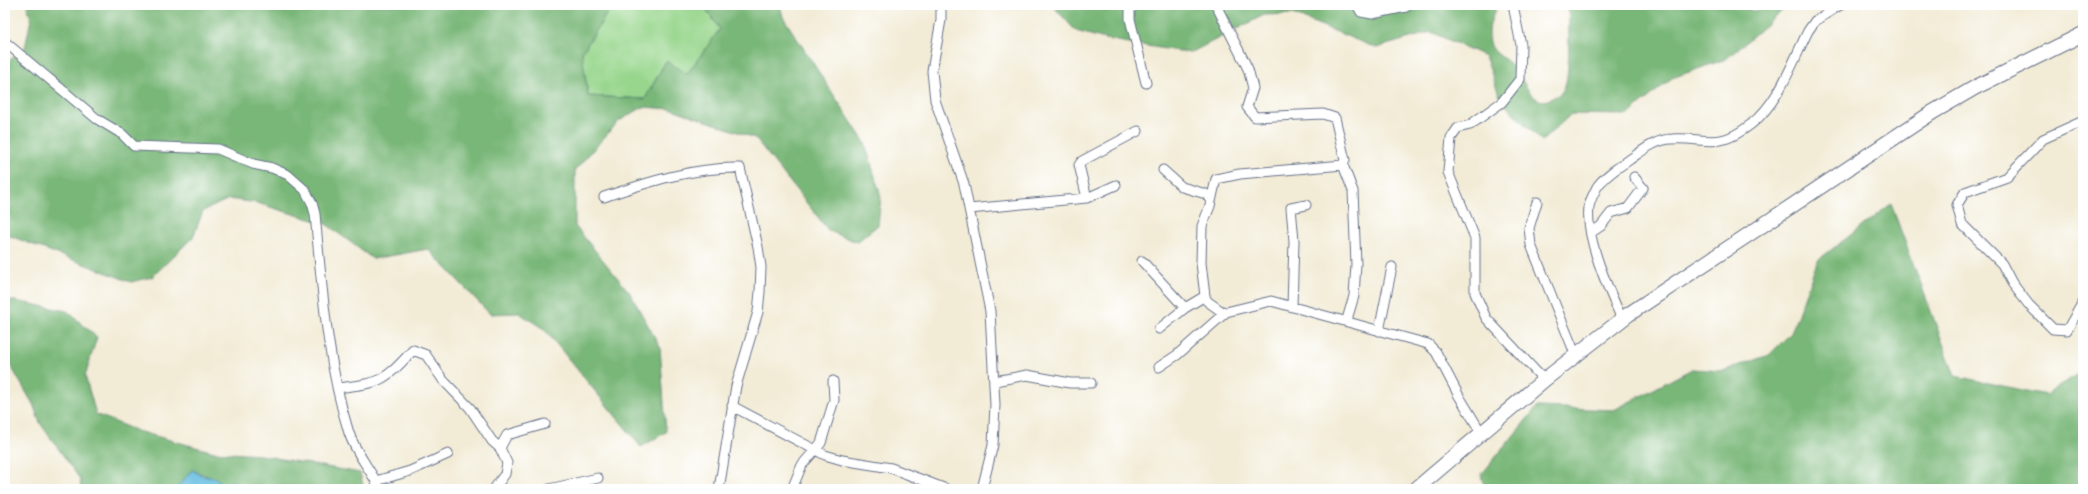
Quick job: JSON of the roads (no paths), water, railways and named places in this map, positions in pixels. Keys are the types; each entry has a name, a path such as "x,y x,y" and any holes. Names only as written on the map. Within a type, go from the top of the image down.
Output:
{"main road":[{"path":"1416,489 1544,380 1622,319 1933,112 1990,80 2083,34"}],"street":[{"path":"942,5 932,71 935,100 964,184 990,311 994,381 993,445 982,489"},
{"path":"1134,5 1130,9 1130,19 1146,83"},
{"path":"1216,5 1248,69 1253,88 1247,107 1249,112 1255,117 1262,118 1323,114 1335,118 1345,160 1343,165 1352,190 1356,264 1354,296 1348,316 1348,322"},
{"path":"1357,5 1361,12 1372,14 1406,7"},
{"path":"1513,5 1521,45 1520,79 1502,102 1470,125 1458,128 1451,138 1448,172 1475,238 1475,293 1480,308 1486,318 1544,380"},
{"path":"1622,319 1611,294 1594,246 1589,206 1598,186 1606,178 1651,145 1672,138 1708,142 1719,141 1729,138 1750,125 1774,100 1808,31 1815,22 1840,5"},
{"path":"5,42 97,119 122,134 134,146 218,149 253,164 282,172 305,190 312,203 315,214 322,290 338,388 350,435 364,463 378,485 448,454"},
{"path":"2083,121 2043,139 2007,176 1965,192 1957,205 1962,224 2002,264 2012,283 2029,305 2053,329 2066,330 2083,302"},
{"path":"1087,198 1079,165 1082,161 1138,131"},
{"path":"1226,312 1216,308 1207,301 1201,263 1202,226 1211,201 1215,182 1220,177 1343,165"},
{"path":"604,197 671,176 723,168 740,168 761,267 758,312 736,386 719,489"},
{"path":"1163,170 1182,187 1206,194 1211,201"},
{"path":"1592,232 1601,226 1611,213 1628,208 1635,200 1643,188 1634,177"},
{"path":"969,209 1087,198 1116,185"},
{"path":"1537,202 1529,228 1531,245 1576,356"},
{"path":"1292,307 1294,241 1291,208 1306,205"},
{"path":"1142,262 1185,308"},
{"path":"1379,331 1392,267"},
{"path":"1160,329 1185,308 1205,296"},
{"path":"1159,367 1182,350 1226,312 1271,301 1428,344 1433,348 1482,434"},
{"path":"338,388 372,383 388,376 412,350 426,355 443,380 470,408 492,441 500,448 507,463 505,474 494,489"},
{"path":"994,381 1027,375 1070,383 1091,384"},
{"path":"792,489 802,466 821,443 831,413 834,394 833,381"},
{"path":"732,406 815,451 842,460 891,468 946,489"},
{"path":"500,448 507,435 545,424"},
{"path":"549,489 598,478"}],"water":[{"path":"192,470 203,476 216,478 221,485 234,481 241,489 176,489"}]}
